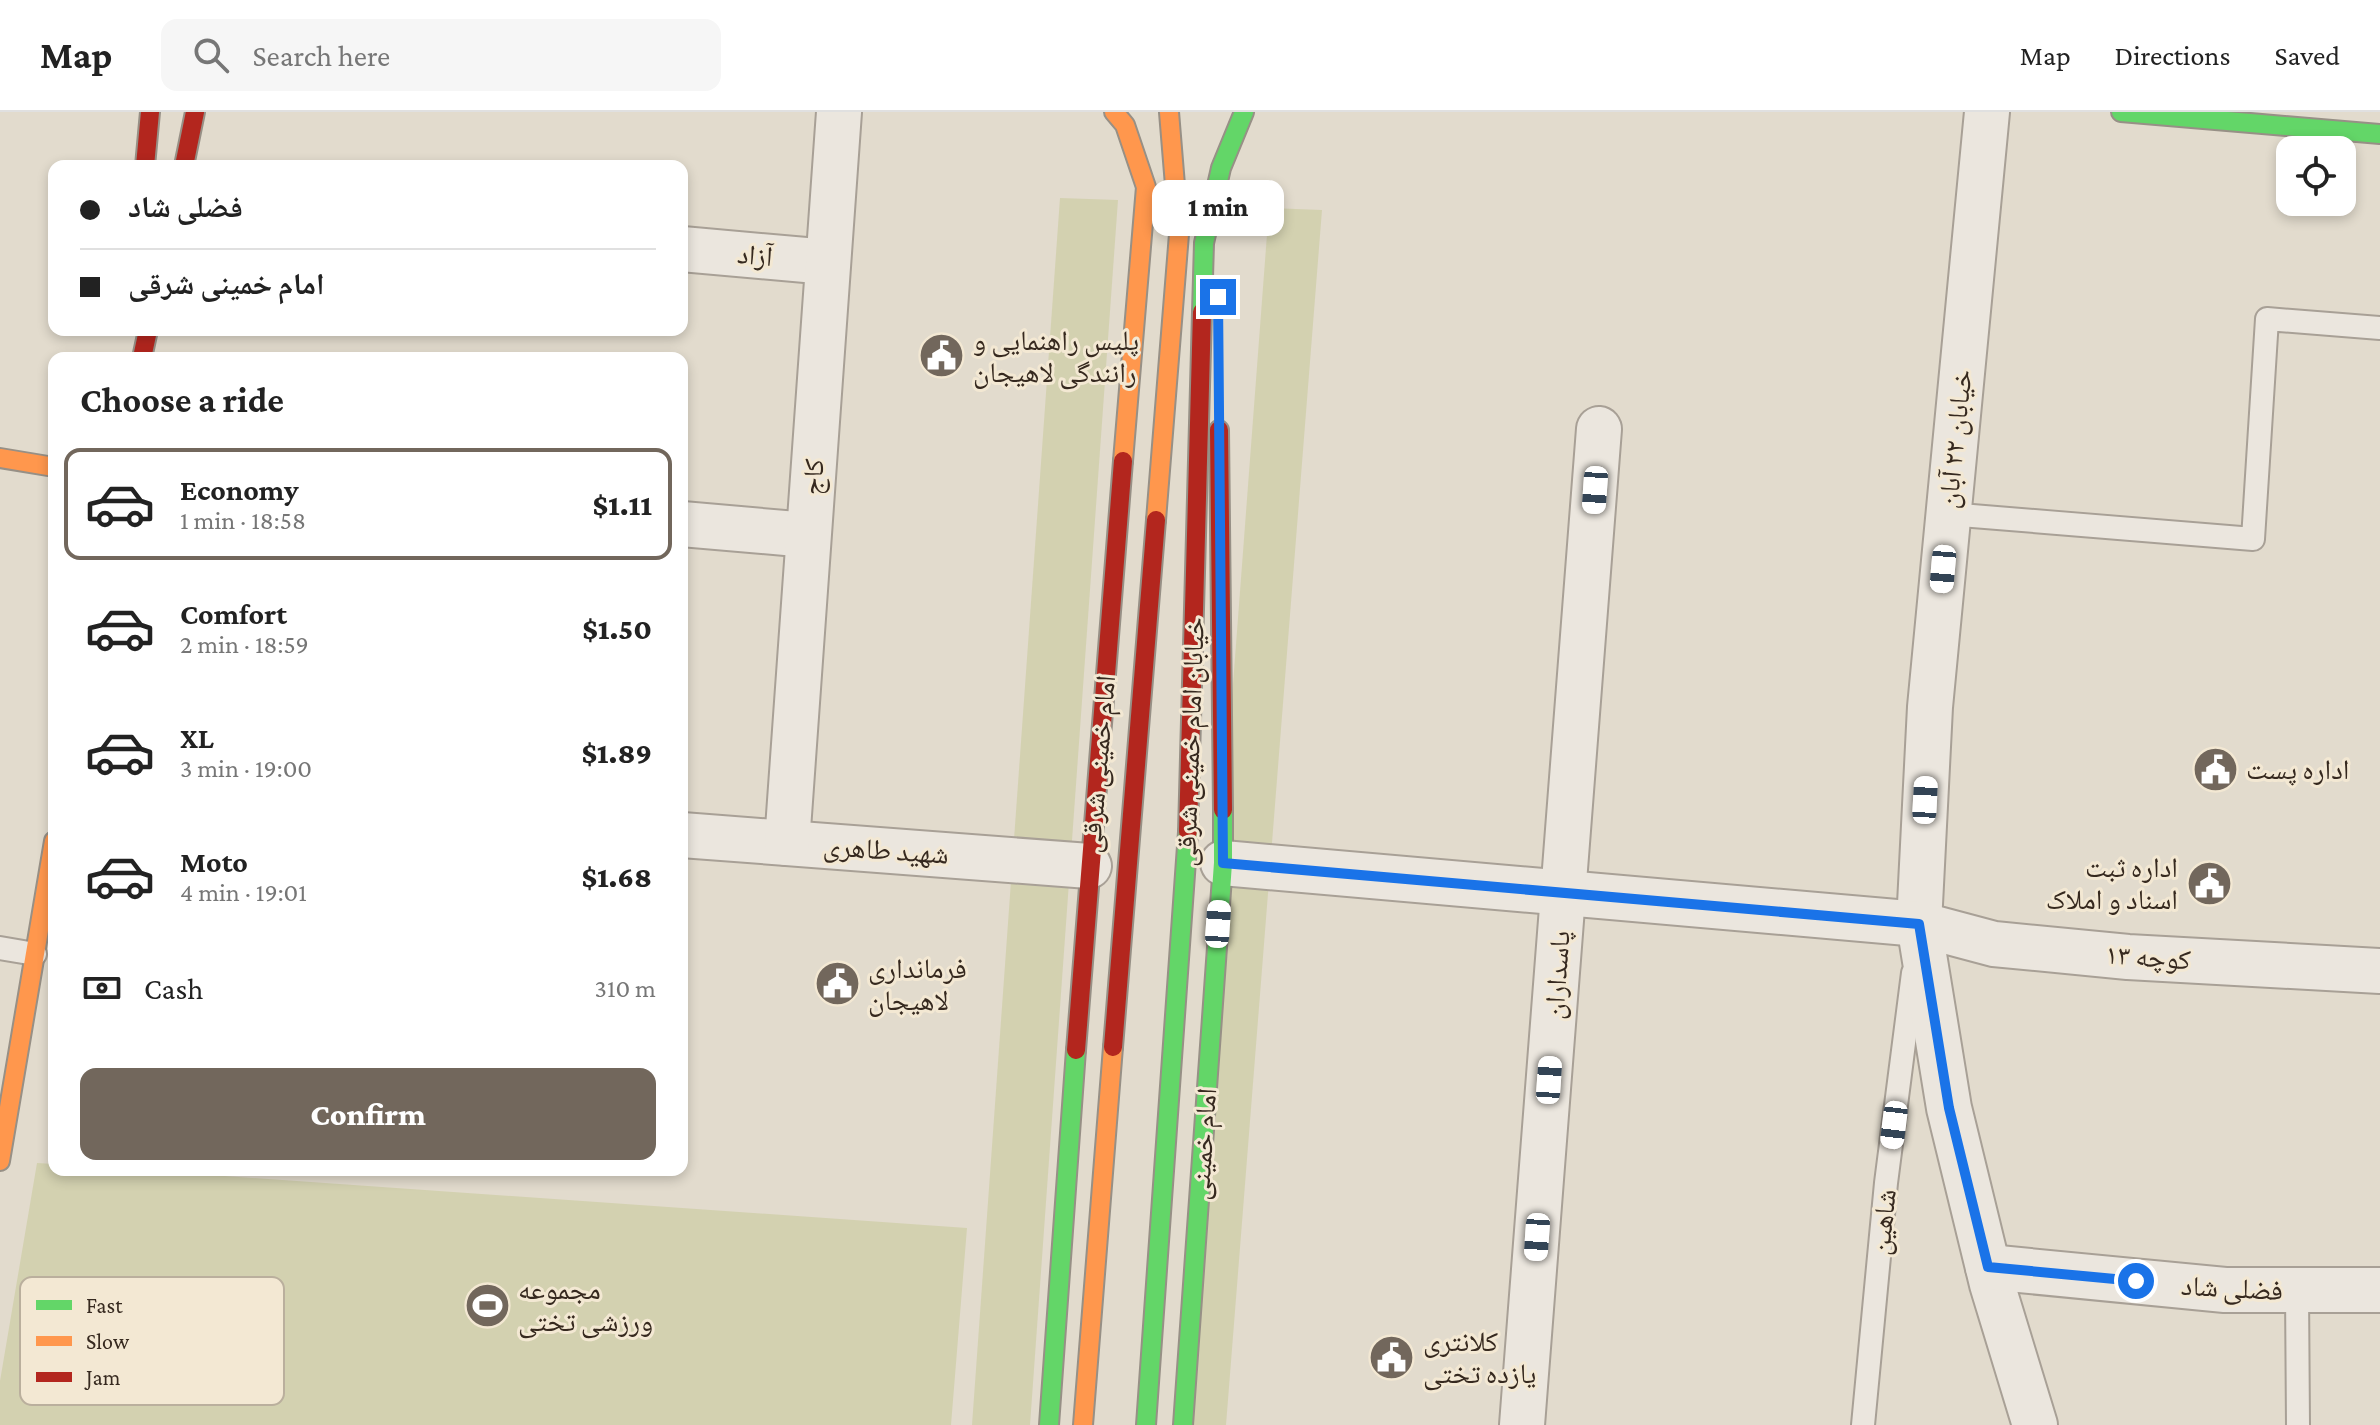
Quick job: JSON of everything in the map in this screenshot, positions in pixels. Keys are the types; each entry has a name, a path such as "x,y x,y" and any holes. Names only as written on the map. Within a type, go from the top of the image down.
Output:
{"main road":[{"path":"146,160 150,112"},
{"path":"185,160 195,112"},
{"name":"امام خمینی شرقی","path":"1049,1425 1089,866 1146,187 1125,125 1114,112"},
{"name":"خیابان امام خمینی شرقی","path":"1083,1425 1179,234 1169,112"},
{"name":"خیابان امام خمینی شرقی","path":"1146,1425 1187,867 1204,243 1221,168 1244,112"},
{"path":"2121,112 2380,134"},
{"path":"1221,168 1218,399 1223,863"},
{"path":"0,458 48,466"},
{"name":"امام خمینی","path":"1183,1425 1223,863"},
{"path":"0,1161 48,877"}],"street":[{"name":"کاج","path":"787,843 839,112"},
{"name":"خیابان ۲۲ آبان","path":"1987,112 1930,707 1919,924 1949,1108 1988,1267 2035,1425"},
{"name":"آزاد","path":"688,250 828,262"},
{"name":"پاسداران","path":"1522,1425 1599,429"},
{"path":"688,525 808,535"},
{"name":"شهید طاهری","path":"688,835 1089,866"},
{"name":"کوچه ۱۳","path":"1223,863 1919,924 1994,944 2128,957 2380,971"},
{"name":"فضلی شاد","path":"1988,1267 2225,1290 2380,1290"}],"lane":[{"path":"1948,514 2253,539 2267,319 2380,328"},
{"name":"شاهین","path":"1863,1425 1886,1183 1919,924"},
{"path":"0,948 35,954"},
{"path":"2297,1291 2298,1425"}],"shaded area":[{"path":"1060,198 1118,200 1030,1425 972,1425"},
{"path":"1269,208 1322,210 1226,1425 1177,1425"},
{"name":"مجموعه ورزشی تختی","path":"37,1163 48,1164 48,1176 226,1176 967,1228 951,1425 0,1425 0,1381"}],"traffic: fast":[{"path":"1202,312 1204,243 1221,168 1244,112"},
{"path":"2121,112 2380,134"},
{"path":"1183,1425 1223,863 1223,810"},
{"path":"1146,1425 1188,832"},
{"path":"1049,1425 1076,1050"}],"traffic: slow":[{"path":"1114,112 1125,125 1146,187 1123,461"},
{"path":"1156,520 1179,234 1169,112"},
{"path":"0,458 48,466"},
{"path":"0,1161 48,877"},
{"path":"1083,1425 1113,1047"}],"traffic: jam":[{"path":"146,160 150,112"},
{"path":"185,160 195,112"},
{"path":"1188,832 1202,312"},
{"path":"143,352 147,336"},
{"path":"1219,430 1223,810"},
{"path":"1076,1050 1123,461"},
{"path":"1113,1047 1156,520"}],"place":[{"name":"پلیس راهنمایی و رانندگی لاهیجان","path":"942,356"},
{"name":"اداره پست","path":"2215,769"},
{"name":"اداره ثبت اسناد و املاک","path":"2209,883"},
{"name":"فرمانداری لاهیجان","path":"837,984"},
{"name":"مجموعه ورزشی تختی","path":"487,1305"},
{"name":"کلانتری یازده تختی","path":"1392,1357"}],"route":[{"path":"1218,297 1223,863 1919,924 1949,1108 1988,1267 2136,1281"}]}
